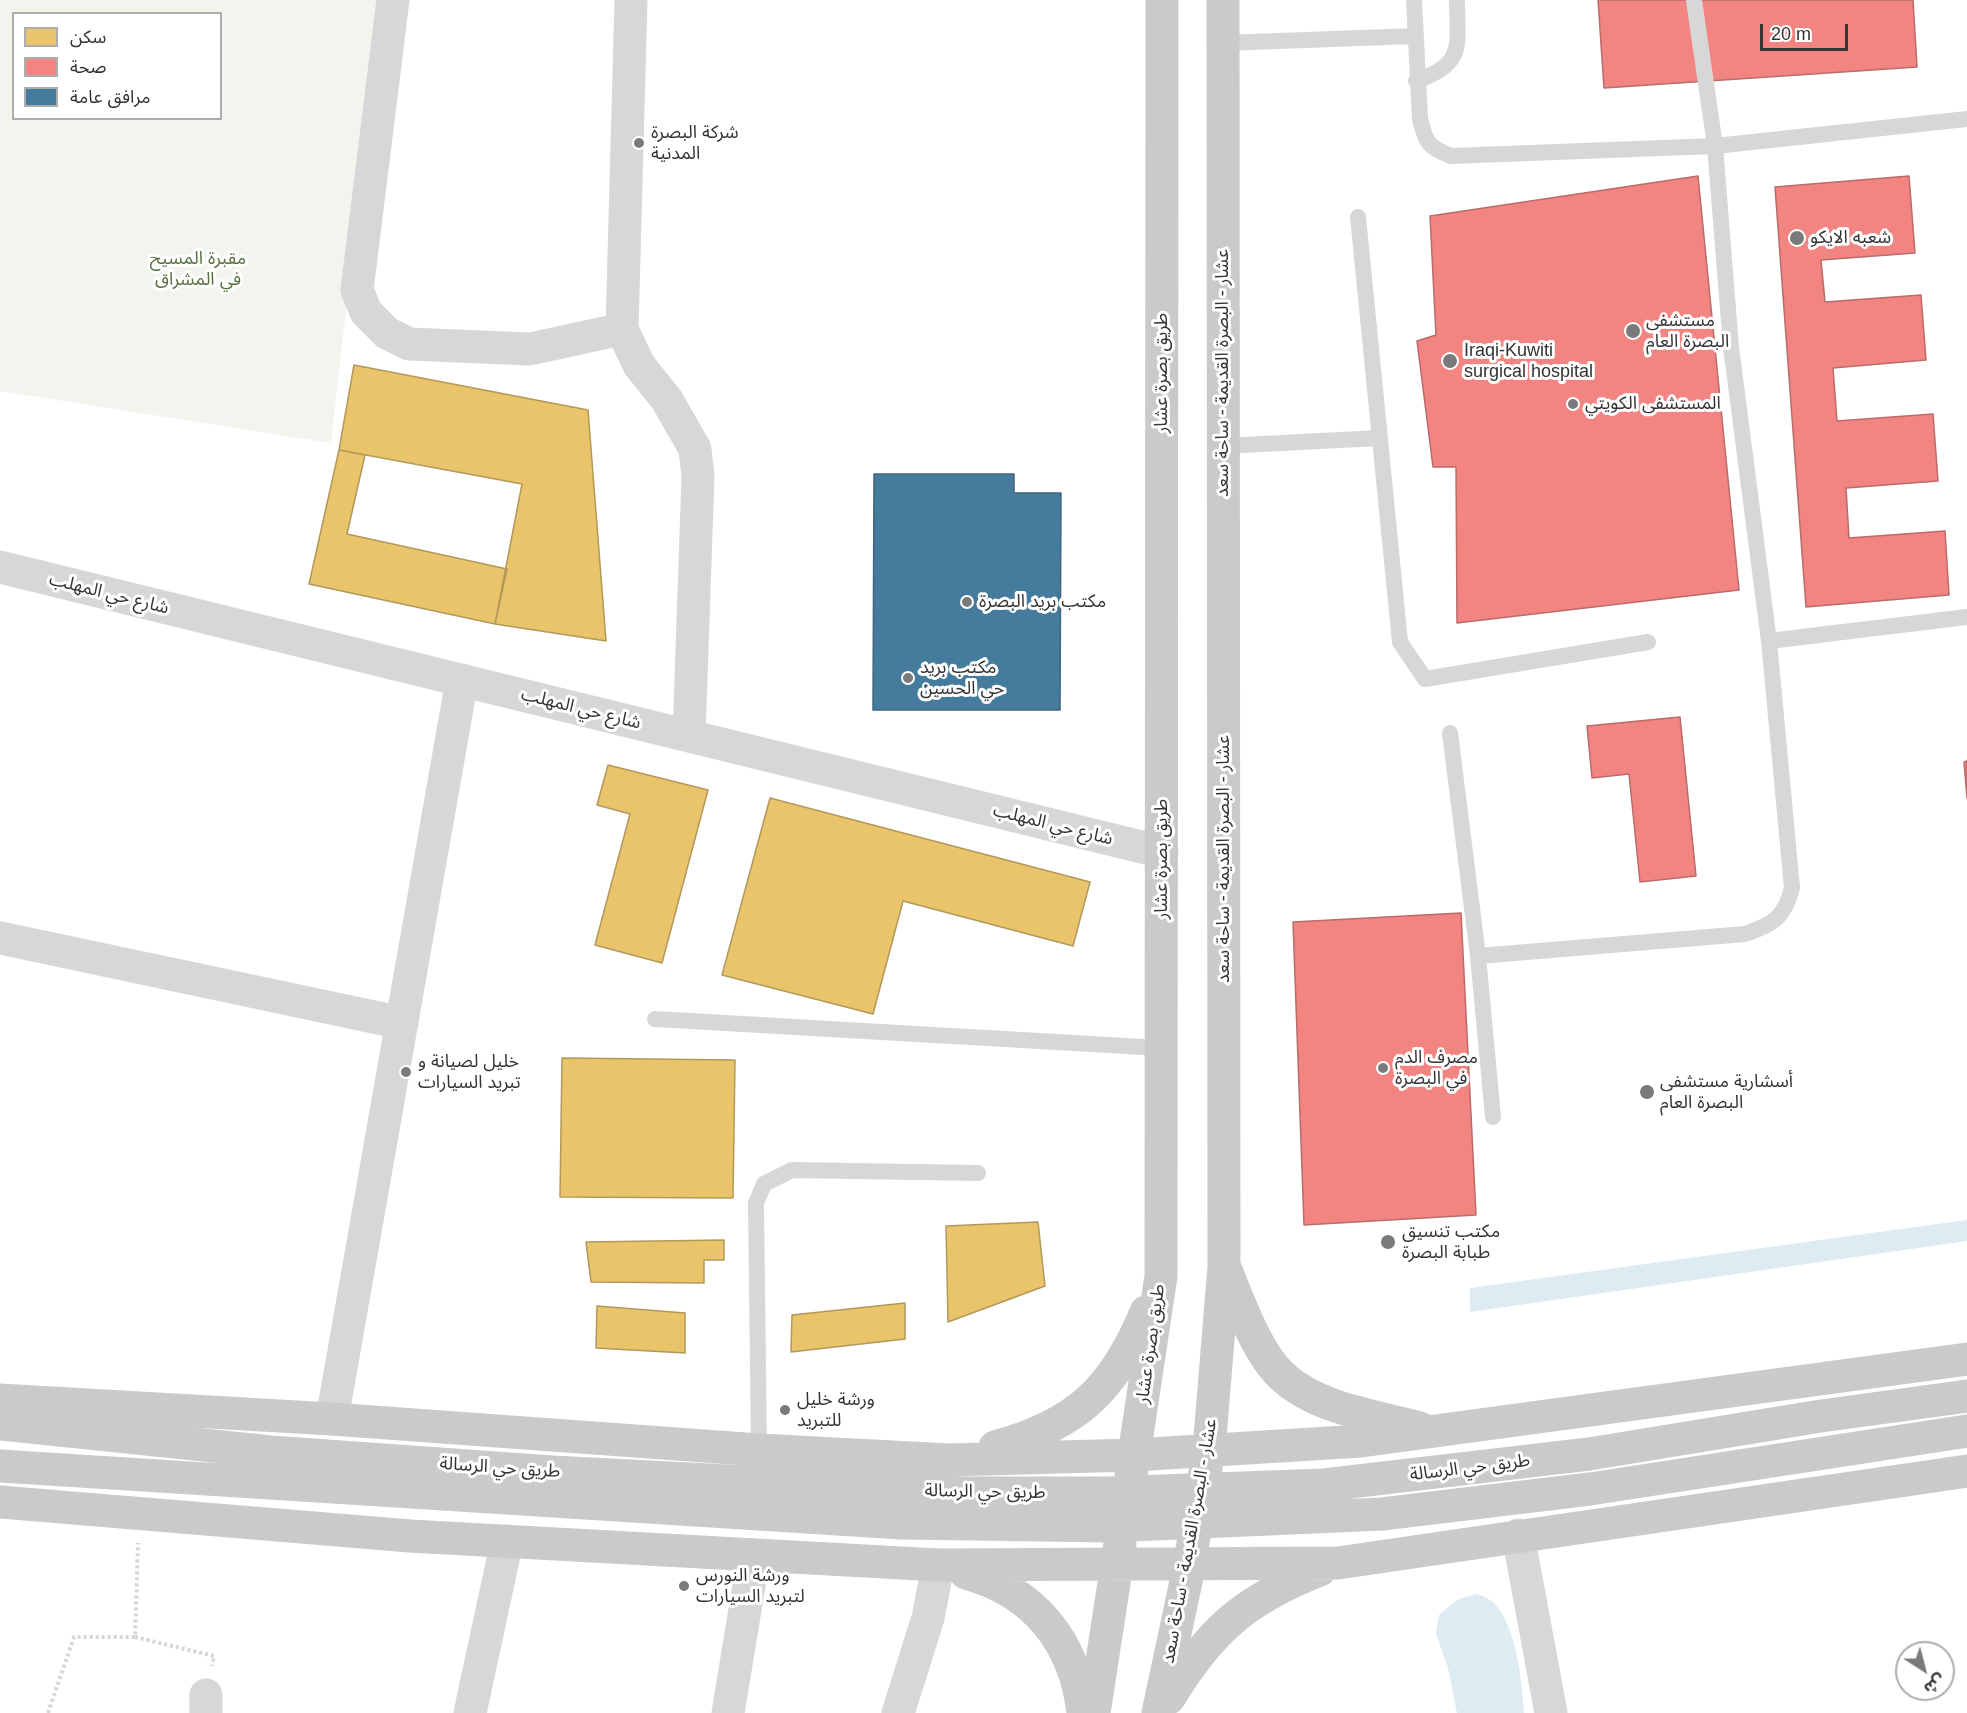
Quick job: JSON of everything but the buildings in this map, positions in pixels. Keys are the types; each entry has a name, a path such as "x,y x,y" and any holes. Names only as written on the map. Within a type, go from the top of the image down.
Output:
{"main road":[{"name":"طريق بصرة عشار","path":"1094,1713 1161,1274 1162,0"},
{"name":"عشار - البصرة القديمة - ساحة سعد","path":"1159,1713 1189,1565 1209,1450 1224,1266 1222,0"},
{"path":"1224,1266 1252,1330 1281,1376 1307,1394 1434,1432"},
{"path":"949,1460 1040,1434 1083,1407 1118,1368 1142,1320 1161,1274"},
{"name":"طريق حي الرسالة","path":"0,1400 332,1419 759,1450 949,1460 1134,1455 1361,1442 1967,1359"},
{"name":"طريق حي الرسالة","path":"0,1424 271,1452 552,1472 962,1493 1107,1493 1324,1485 1589,1454 1821,1416 1967,1396"},
{"name":"طريق حي الرسالة","path":"0,1466 901,1523 1110,1526 1382,1514 1590,1489 1967,1431"},
{"path":"0,1502 410,1536 938,1565 1116,1566 1338,1563 1967,1471"},
{"path":"1159,1713 1188,1667 1230,1619 1282,1584 1338,1563"},
{"path":"938,1565 1005,1586 1037,1610 1057,1637 1072,1664 1079,1683 1083,1713"}],"street":[{"path":"393,0 357,290 366,312 387,333 409,344 530,350 622,329"},
{"path":"631,0 622,329 639,365 667,400 695,449 698,476 688,736"},
{"name":"شارع حي المهلب","path":"0,567 1162,852"},
{"path":"332,1419 462,680"},
{"path":"0,939 402,1023"},
{"path":"1518,1535 1551,1713"},
{"path":"470,1713 507,1541"},
{"path":"728,1713 754,1555"},
{"path":"898,1713 928,1618 938,1565"}],"lane":[{"path":"1414,0 1416,81 1424,138 1432,149 1451,156 1715,146 1967,119"},
{"path":"1416,81 1441,72 1451,62 1456,50 1457,0"},
{"path":"1479,956 1745,934 1769,926 1787,908 1792,888 1769,641 1731,347 1715,146 1694,0"},
{"path":"1223,44 1415,36"},
{"path":"1358,217 1400,642 1425,679 1648,642"},
{"path":"1223,446 1379,438"},
{"path":"1769,641 1967,617"},
{"path":"1450,733 1479,956 1493,1117"},
{"path":"655,1018 1161,1048"},
{"path":"759,1450 756,1203 764,1184 792,1170 978,1173"}],"path":[{"path":"135,1636 140,1513"},
{"path":"48,1713 74,1636 135,1636 214,1656 206,1704"}],"green space":[{"name":"مقبرة المسيح في المشراق","path":"0,0 381,0 331,443 0,391"}],"shaded area":[{"path":"1967,1220 1967,1241 1470,1312 1470,1288"},
{"path":"1475,1594 1489,1599 1508,1625 1518,1662 1524,1713 1457,1713 1448,1668 1436,1634 1439,1615 1457,1600"}],"place":[{"name":"شركة البصرة المدنية","path":"639,143"},
{"name":"شعبه الايكو","path":"1797,238"},
{"name":"مستشفى البصرة العام","path":"1633,331"},
{"name":"Iraqi-Kuwiti surgical hospital","path":"1450,361"},
{"name":"المستشفى الكويتي","path":"1573,404"},
{"name":"مكتب بريد البصرة","path":"967,602"},
{"name":"مكتب بريد حي الحسين","path":"908,678"},
{"name":"مصرف الدم في البصرة","path":"1383,1068"},
{"name":"خليل لصيانة و تبريد السيارات","path":"406,1072"},
{"name":"أسشارية مستشفى البصرة العام","path":"1647,1092"},
{"name":"مكتب تنسيق طبابة البصرة","path":"1388,1242"},
{"name":"ورشة خليل للتبريد","path":"785,1410"},
{"name":"ورشة النورس لتبريد السيارات","path":"684,1586"}]}
